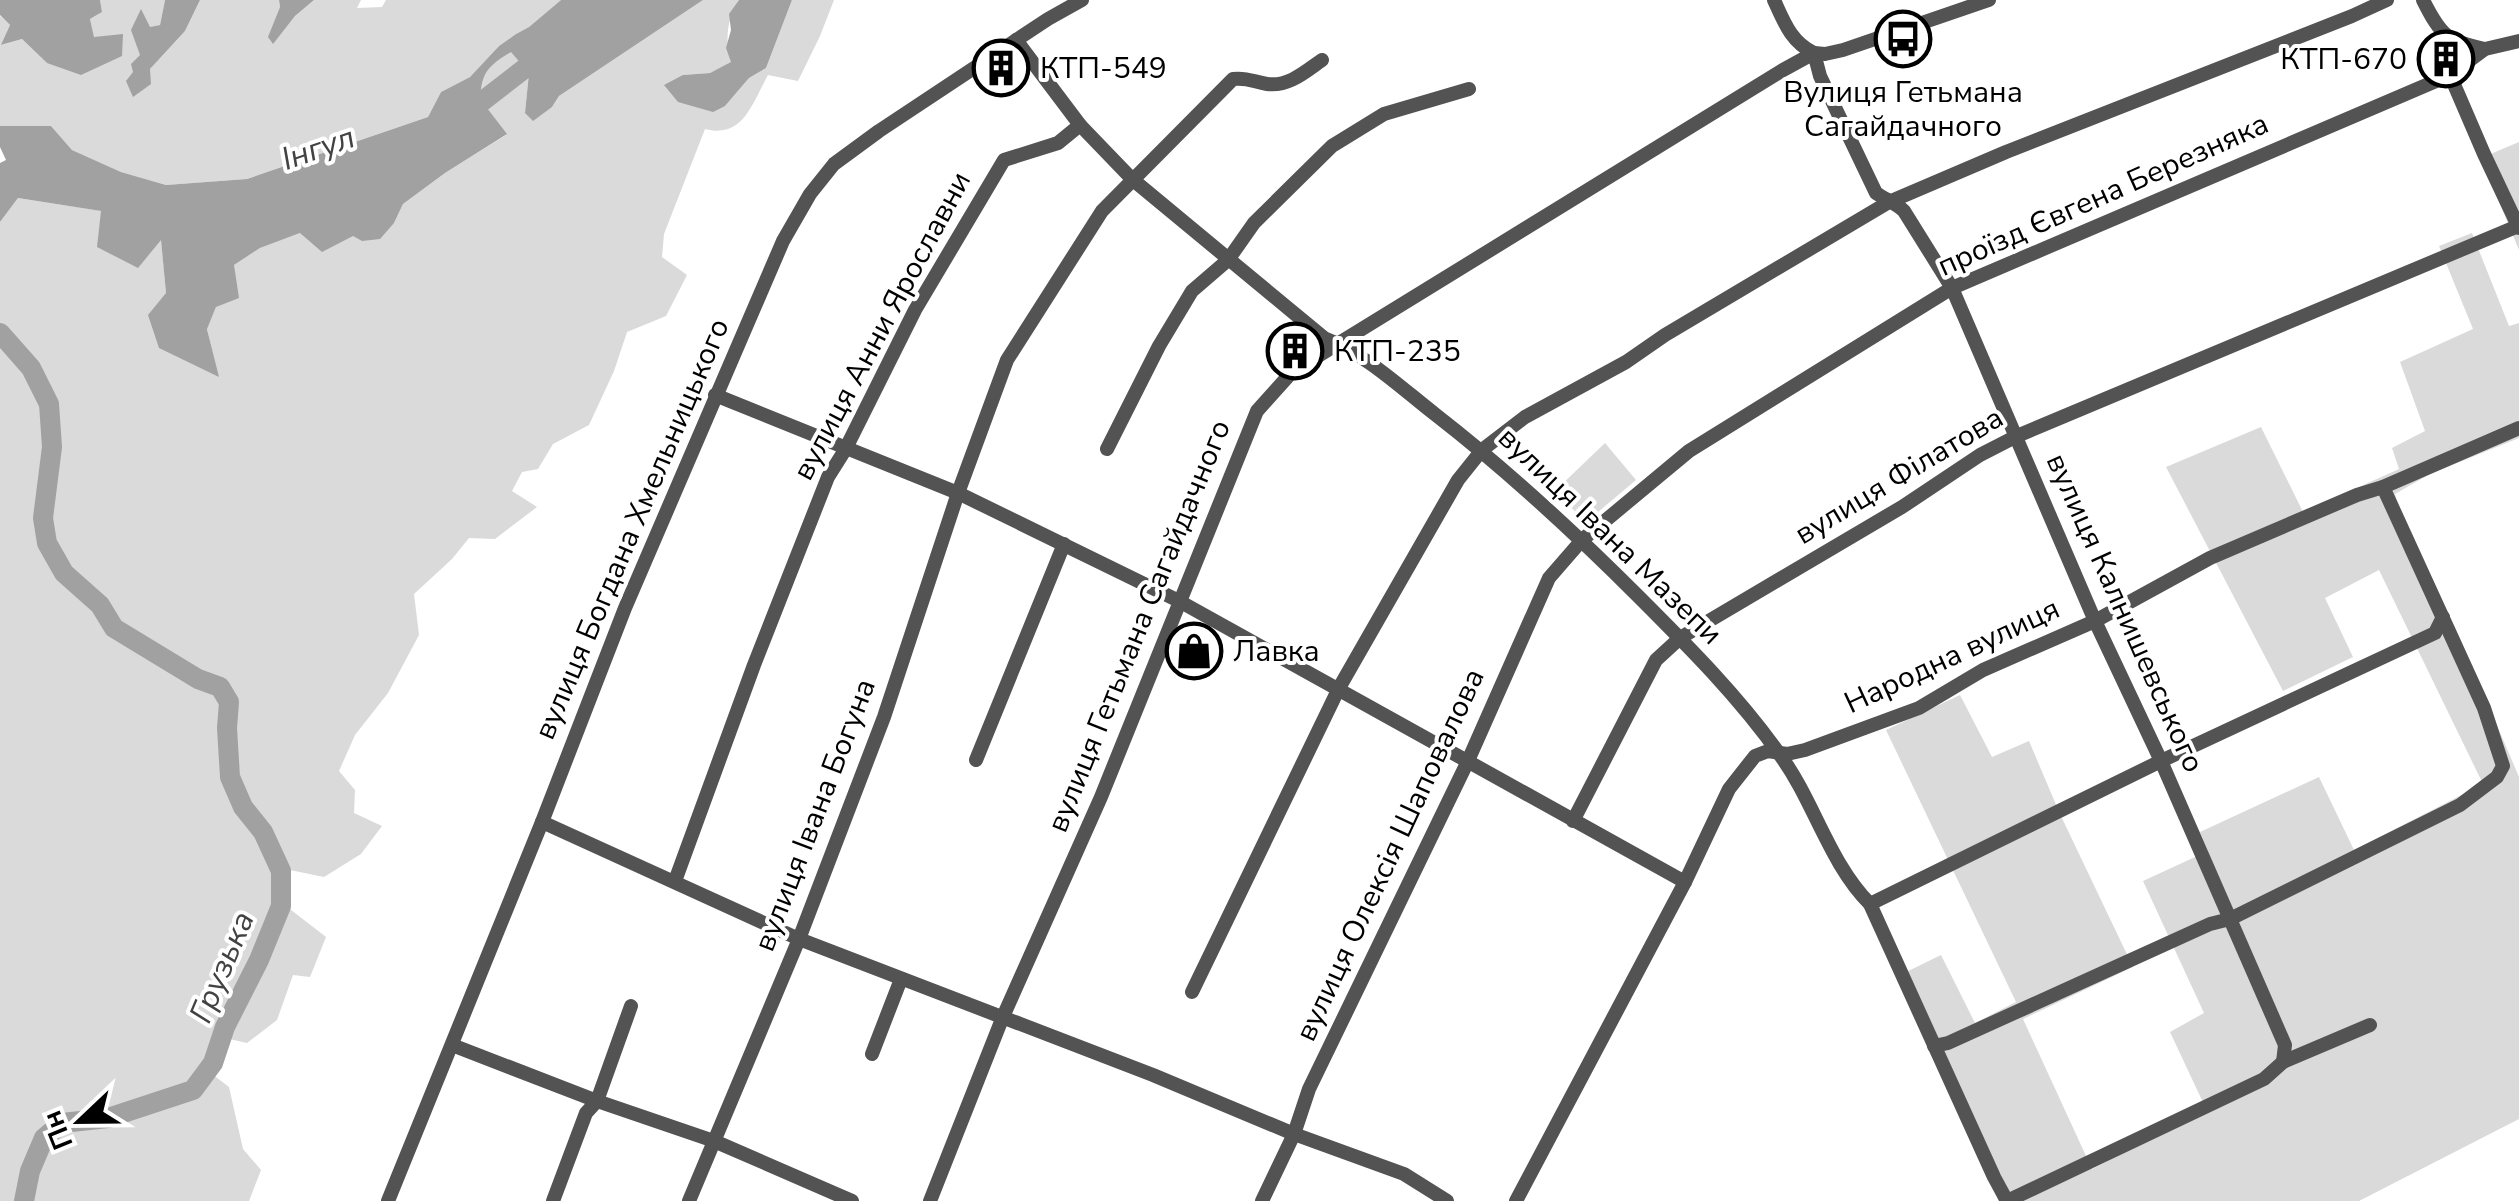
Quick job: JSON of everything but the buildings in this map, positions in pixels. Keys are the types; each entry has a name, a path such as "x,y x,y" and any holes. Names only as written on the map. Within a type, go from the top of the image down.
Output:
{"street":[{"name":"вулиця Богдана Хмельницького","path":"388,1201 625,608 782,241 810,194 834,164 1016,40 1082,0"},
{"path":"1774,0 1796,42 1814,53"},
{"name":"вулиця Гетьмана Сагайдачного","path":"930,1201 1002,1019 1101,797 1257,411 1292,372 1783,70 1814,53 1843,50 1989,0"},
{"path":"1192,992 1339,688 1458,480 1482,450 1525,417 1626,362 1889,202 2387,0"},
{"path":"2423,0 2434,21 2455,43 2486,49"},
{"name":"вулиця Івана Мазепи","path":"1016,40 1080,125 1132,179 1324,338 1358,354 1532,493 1680,638 1748,712 1780,754 1838,859 1870,904 2007,1201"},
{"name":"проїзд Євгена Березняка","path":"1582,540 1689,451 1952,288 2450,75 2486,49 2519,40"},
{"name":"вулиця Калнишевського","path":"1814,53 1820,76 1876,194 1904,211 1952,288 2094,621 2285,1046 2283,1062"},
{"name":"вулиця Івана Богуна","path":"689,1201 799,939 884,717 958,493 1007,360 1102,211 1233,79 1281,84 1322,60"},
{"path":"2450,75 2518,227"},
{"path":"1107,449 1152,359 1192,291 1228,260 1254,224 1332,146 1384,114 1469,89"},
{"name":"вулиця Анни Ярославни","path":"675,881 828,477 846,450 915,310 1004,160 1058,143 1080,125"},
{"name":"вулиця Філатова","path":"1573,821 1656,660 1680,638 2017,436 2518,227"},
{"path":"715,395 958,493 1179,601 1684,882"},
{"name":"Народна вулиця","path":"1516,1201 1729,789 1755,756 1768,751 1780,754 1805,750 1919,708 1983,670 2094,621 2210,558 2519,428"},
{"path":"1934,1046 2048,999 2210,924 2230,919 2460,806 2497,777 2504,766 2484,708 2384,488"},
{"name":"вулиця Олексія Шаповалова","path":"1262,1201 1294,1134 1309,1089 1466,762 1549,578 1582,540"},
{"path":"976,760 1064,544"},
{"path":"1870,904 2160,761 2435,633 2443,617"},
{"path":"542,822 799,939 1404,1174 1448,1201"},
{"path":"872,1054 900,979"},
{"path":"553,1201 631,1006"},
{"path":"2007,1201 2264,1079 2283,1062 2370,1025"},
{"path":"452,1045 596,1101 714,1141 852,1201"}],"shaded area":[{"path":"0,0 100,0 102,12 90,19 94,37 123,34 122,56 81,75 47,63 22,39 1,45 10,25 0,15"},
{"path":"100,0 165,0 160,25 151,27 150,69 185,31 200,0 279,0 269,37 273,43 314,0 361,0 357,8 382,7 386,0 561,0 499,46 470,77 441,92 428,117 247,179 166,185 121,172 72,150 51,126 0,126 0,16 10,25 2,45 22,39 47,63 94,38 90,19 102,12"},
{"path":"165,0 200,0 185,31 150,69 151,84 133,97 126,81 133,72 131,64 140,55 131,30 141,9 150,27 160,25"},
{"path":"279,0 314,0 273,44 268,37"},
{"path":"561,0 703,0 559,96 552,107 533,121 525,113 529,73 511,52 497,61 482,82 480,99 507,134 403,204 380,239 362,241 353,236 322,252 300,233 260,248 234,265 239,298 216,307 207,329 219,377 159,348 148,315 166,293 161,240 138,268 97,247 101,211 18,198 0,222 0,163 6,160 0,147 0,126 51,126 72,150 121,172 166,185 247,179 428,117 441,92 470,77 499,46"},
{"path":"703,0 739,0 728,30 732,62 710,73 683,75 725,106 749,78 766,68 792,0 834,0 798,81 768,75 745,117 737,124 718,131 705,129 664,234 662,257 687,275 666,316 627,332 589,425 553,444 538,469 522,472 512,491 537,507 495,539 469,538 414,594 419,635 388,693 355,735 339,771 355,790 354,813 382,826 361,854 324,877 285,869 286,906 326,937 310,977 293,975 277,1020 247,1043 225,1038 212,1074 229,1087 243,1149 261,1170 249,1201 0,1201 0,222 18,198 102,211 161,239 166,293 218,376 207,328 234,265 260,248 300,233 353,236 394,223 403,204 506,135 480,99 485,75 497,61 511,51 529,73 525,113 552,107 559,96"},
{"path":"739,0 792,0 766,68 749,78 725,106 713,112 678,102 664,85 683,75 710,73 731,62 726,48 731,30 729,14"},
{"path":"2519,142 2519,250 2481,158"},
{"path":"2472,233 2509,326 2519,323 2519,438 2430,474 2395,494 2519,777 2519,1119 2359,1201 1999,1201 1896,977 1941,955 1975,1023 2016,1002 1886,730 1960,695 1992,757 2029,741 2133,967 2023,1019 2092,1169 2207,1111 2170,1032 2204,1013 2143,881 2208,851 2200,832 2319,777 2354,850 2483,784 2379,570 2325,598 2353,657 2283,691 2166,467 2261,427 2303,512 2399,469 2392,448 2425,431 2400,362 2473,329 2439,246"},
{"path":"1605,443 1636,480 1585,523 1556,490"}],"waterway":[{"name":"Інгул","path":"462,117 546,52"},
{"name":"Грузька","path":"0,333 31,368 49,404 52,447 43,518 47,543 64,573 100,605 114,628 198,679 220,687 229,702 230,777 281,871 281,906 225,1027 213,1063 193,1090 108,1118 62,1123 44,1138 30,1171 24,1201"}],"place":[{"name":"Вулиця Гетьмана Сагайдачного","path":"1903,39"},
{"name":"КТП-670","path":"2446,59"},
{"name":"КТП-549","path":"1001,68"},
{"name":"КТП-235","path":"1295,351"},
{"name":"Лавка","path":"1194,651"}]}
